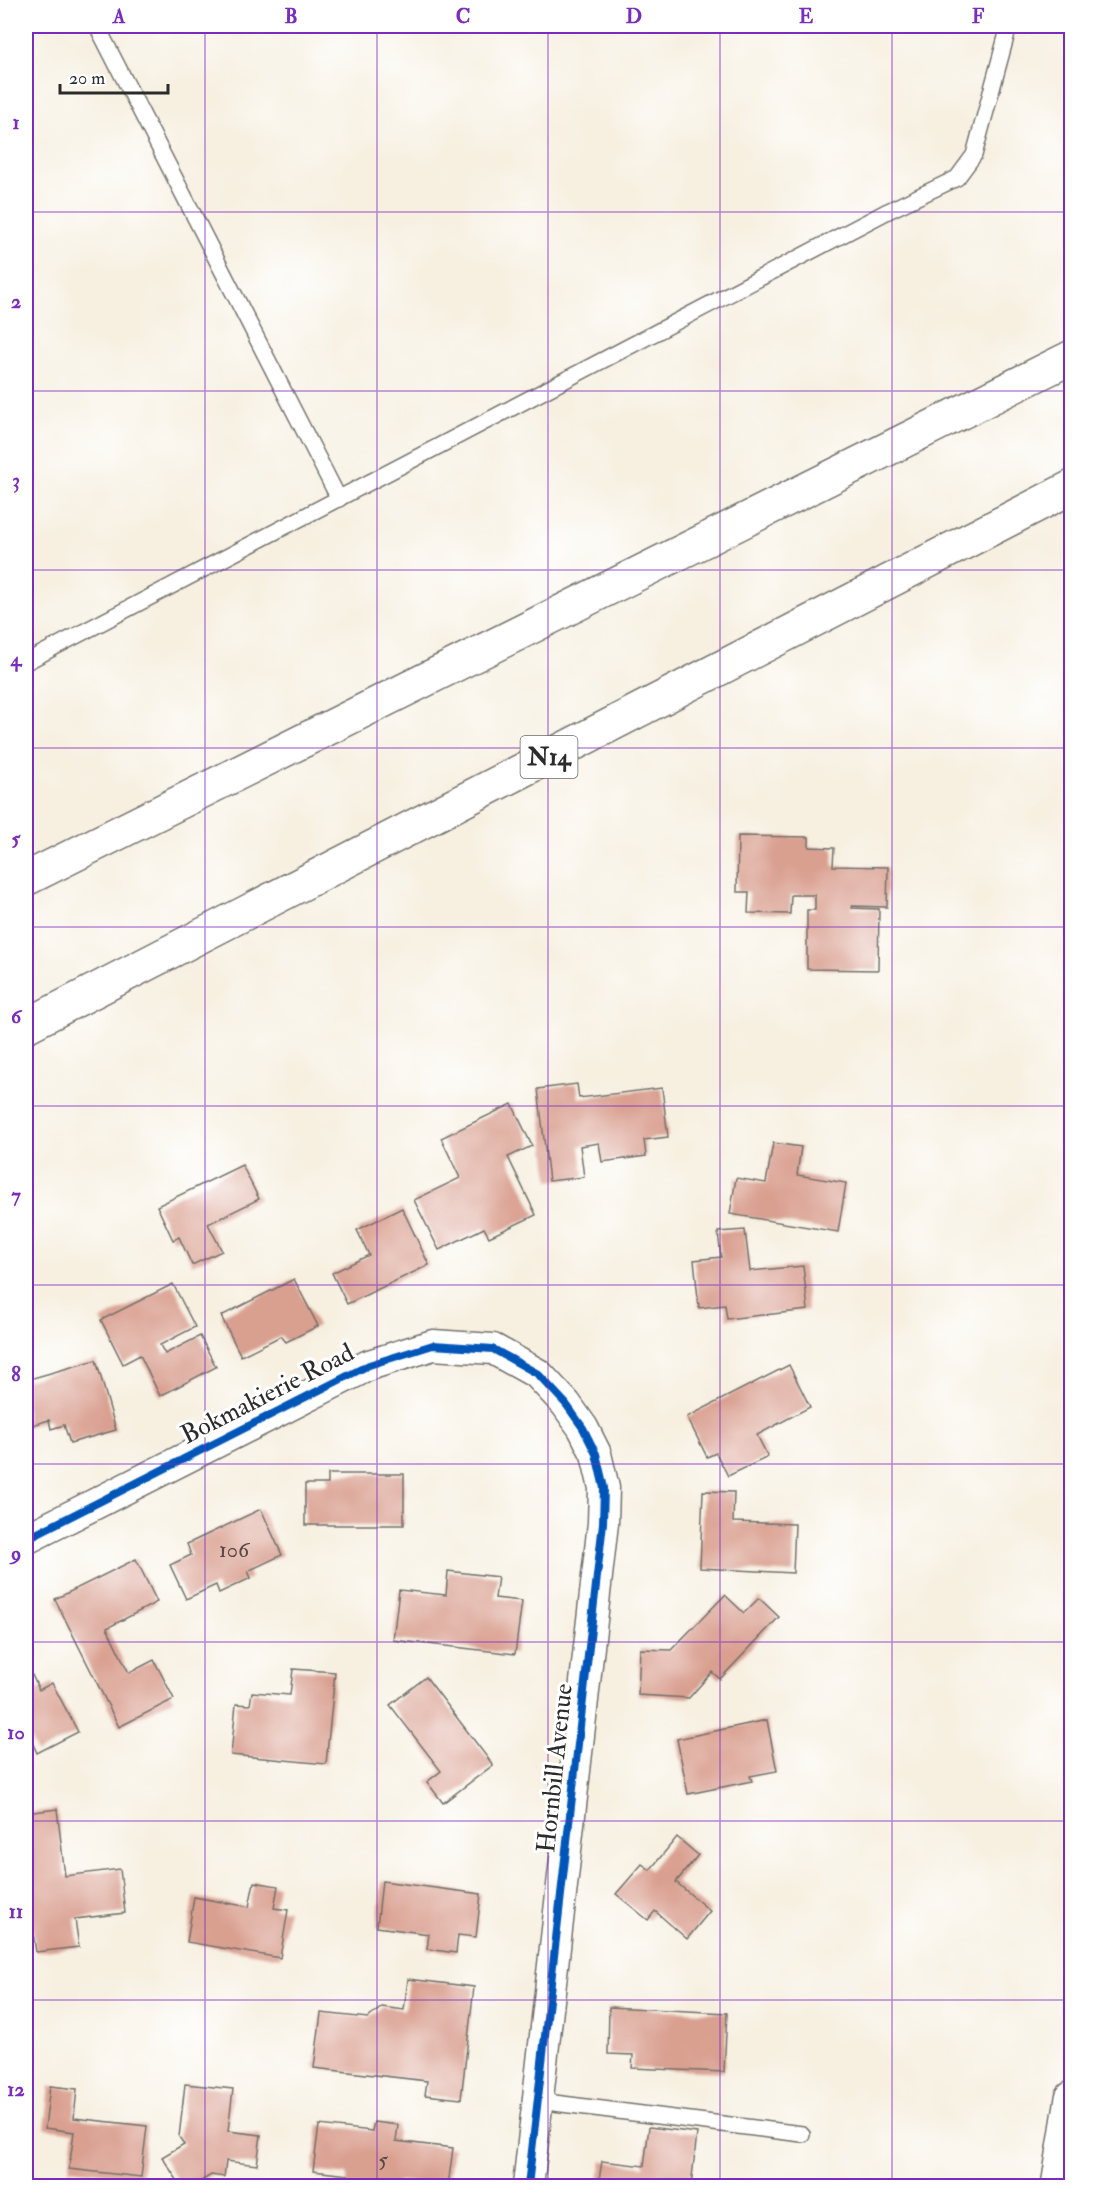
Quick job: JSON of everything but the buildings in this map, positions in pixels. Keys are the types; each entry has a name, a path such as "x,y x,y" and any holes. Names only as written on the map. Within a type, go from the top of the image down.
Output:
{"main road":[{"path":"26,879 1071,356"},
{"name":"N14","path":"26,1026 1071,487"},
{"path":"1058,2187 1071,2098"}],"street":[{"name":"Bokmakierie Road","path":"26,1539 369,1365 433,1345 493,1349 538,1374"},
{"name":"Hornbill Avenue","path":"528,2187 603,1523 604,1488 596,1454 583,1428 566,1404 538,1374"}],"lane":[{"path":"97,26 339,499"},
{"path":"26,662 878,217 957,178 974,155 1009,26"},
{"path":"538,2101 802,2134"}],"cycle path":[{"path":"26,1539 369,1365 433,1345 493,1349 538,1374 566,1404 583,1428 596,1454 604,1488 603,1523 528,2186"}]}
